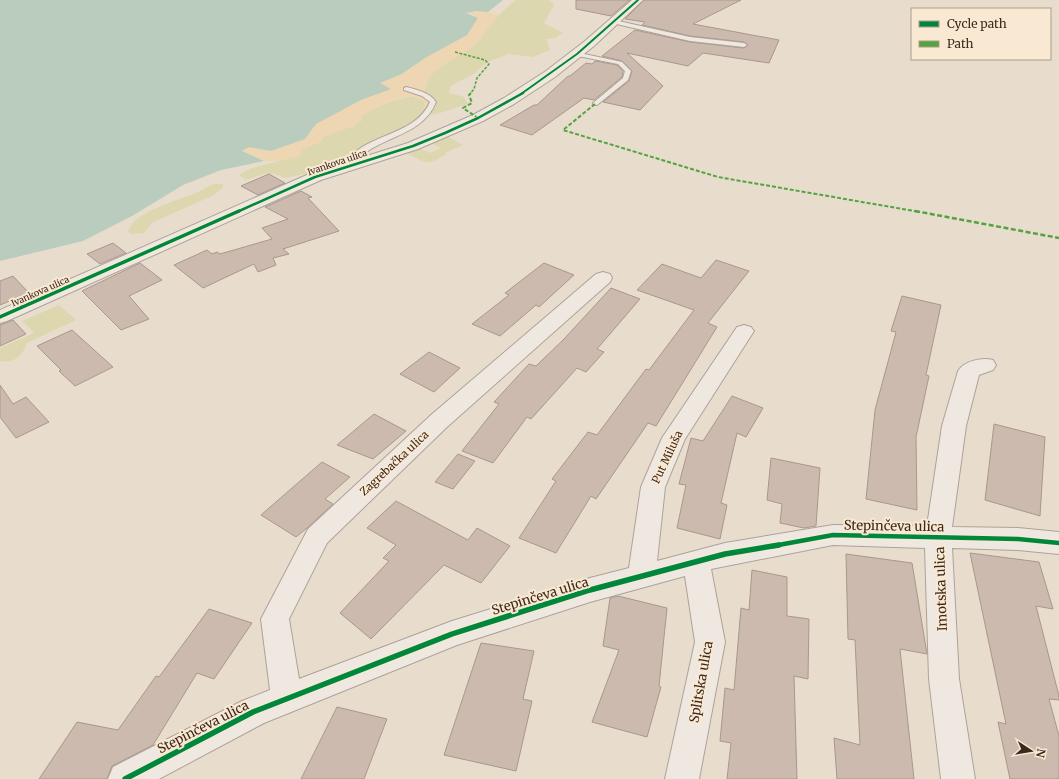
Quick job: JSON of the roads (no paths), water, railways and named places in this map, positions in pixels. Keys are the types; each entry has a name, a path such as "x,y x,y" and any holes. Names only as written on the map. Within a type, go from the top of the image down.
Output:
{"street":[{"name":"Ivankova ulica","path":"0,317 315,177 348,165 414,146 483,116 538,83 614,22 638,0"},
{"name":"Zagrebačka ulica","path":"287,699 275,619 317,536 439,421 603,278"},
{"name":"Put Miluša","path":"642,576 653,487 674,438 744,331"},
{"name":"Imotska ulica","path":"958,779 944,679 938,537 954,426 967,378 969,371 985,366"},
{"name":"Stepinčeva ulica","path":"125,779 253,712 452,634 590,590 725,554 833,535 1018,538 1059,543"},
{"name":"Splitska ulica","path":"682,779 710,642 696,562"}],"lane":[{"path":"614,22 690,40 744,45"},
{"path":"575,54 620,64 628,71 626,79 595,104"},
{"path":"348,165 350,160 412,126 426,116 430,111 433,102 430,98 425,95 406,90"}]}
